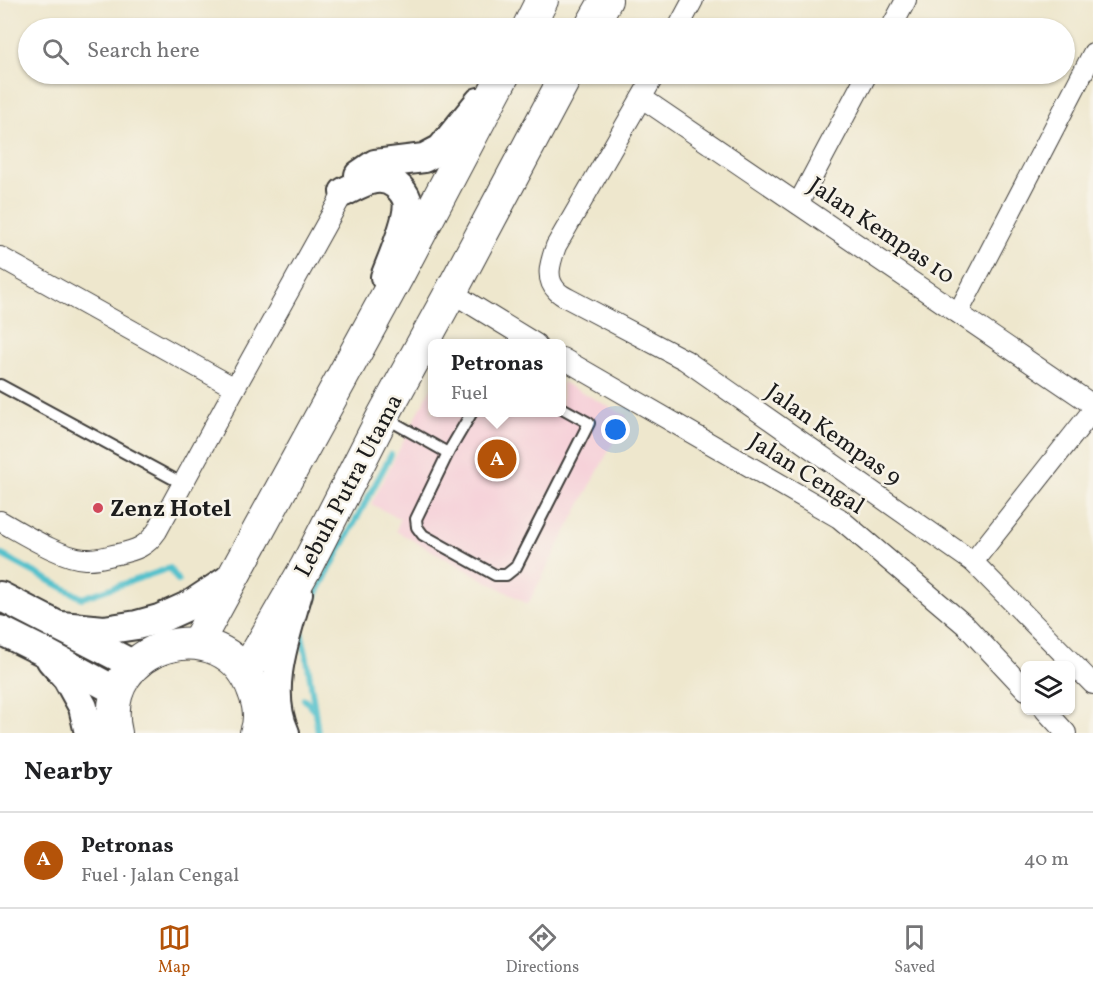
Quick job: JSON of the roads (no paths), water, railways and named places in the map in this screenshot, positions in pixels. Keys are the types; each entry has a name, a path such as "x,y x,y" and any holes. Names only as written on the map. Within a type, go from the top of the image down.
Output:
{"main road":[{"path":"533,18 543,0"},
{"path":"596,18 606,0"},
{"path":"344,192 355,178 375,164 424,158 441,149 495,84"},
{"path":"196,644 397,277 498,84"},
{"name":"Lebuh Putra Utama","path":"244,673 306,567 383,416 562,84"},
{"path":"344,192 379,178 394,183 402,190 408,202 406,216 356,352"},
{"path":"285,733 279,721 276,688 284,643 306,567"},
{"path":"61,626 104,630 159,619 190,605 234,576"},
{"path":"0,596 134,665"},
{"path":"0,630 118,692"},
{"path":"116,733 113,708 120,685 134,665 150,652 172,644 196,644 218,650 237,663 251,682 258,704 256,733"},
{"path":"44,652 68,678 83,706 89,733"}],"street":[{"path":"683,18 693,0"},
{"path":"896,18 906,0"},
{"path":"958,313 1093,53"},
{"name":"Jalan Kempas 9","path":"650,84 556,246 549,264 550,278 556,291 684,360 973,562 1093,684"},
{"path":"798,204 862,84"},
{"name":"Jalan Kempas 10","path":"642,98 1093,405"},
{"path":"0,521 72,558 98,559 141,547 150,540 344,192"},
{"path":"0,257 235,388"},
{"path":"451,292 513,338"},
{"name":"Jalan Cengal","path":"566,361 839,518 965,625 1021,685"},
{"path":"973,562 1093,410"},
{"path":"1049,715 1066,733"}],"lane":[{"path":"0,385 183,484"},
{"path":"469,417 448,453 416,519 417,527 423,535 495,575 506,575 516,567 589,423 566,411"},
{"path":"383,416 448,453"}],"waterway":[{"path":"305,615 391,455"},
{"path":"0,554 82,598 170,568 178,581"},
{"path":"300,627 315,711"},
{"path":"304,699 315,711 318,733"}],"place":[{"name":"Petronas","path":"497,459"},
{"name":"Zenz Hotel","path":"98,508"}]}
